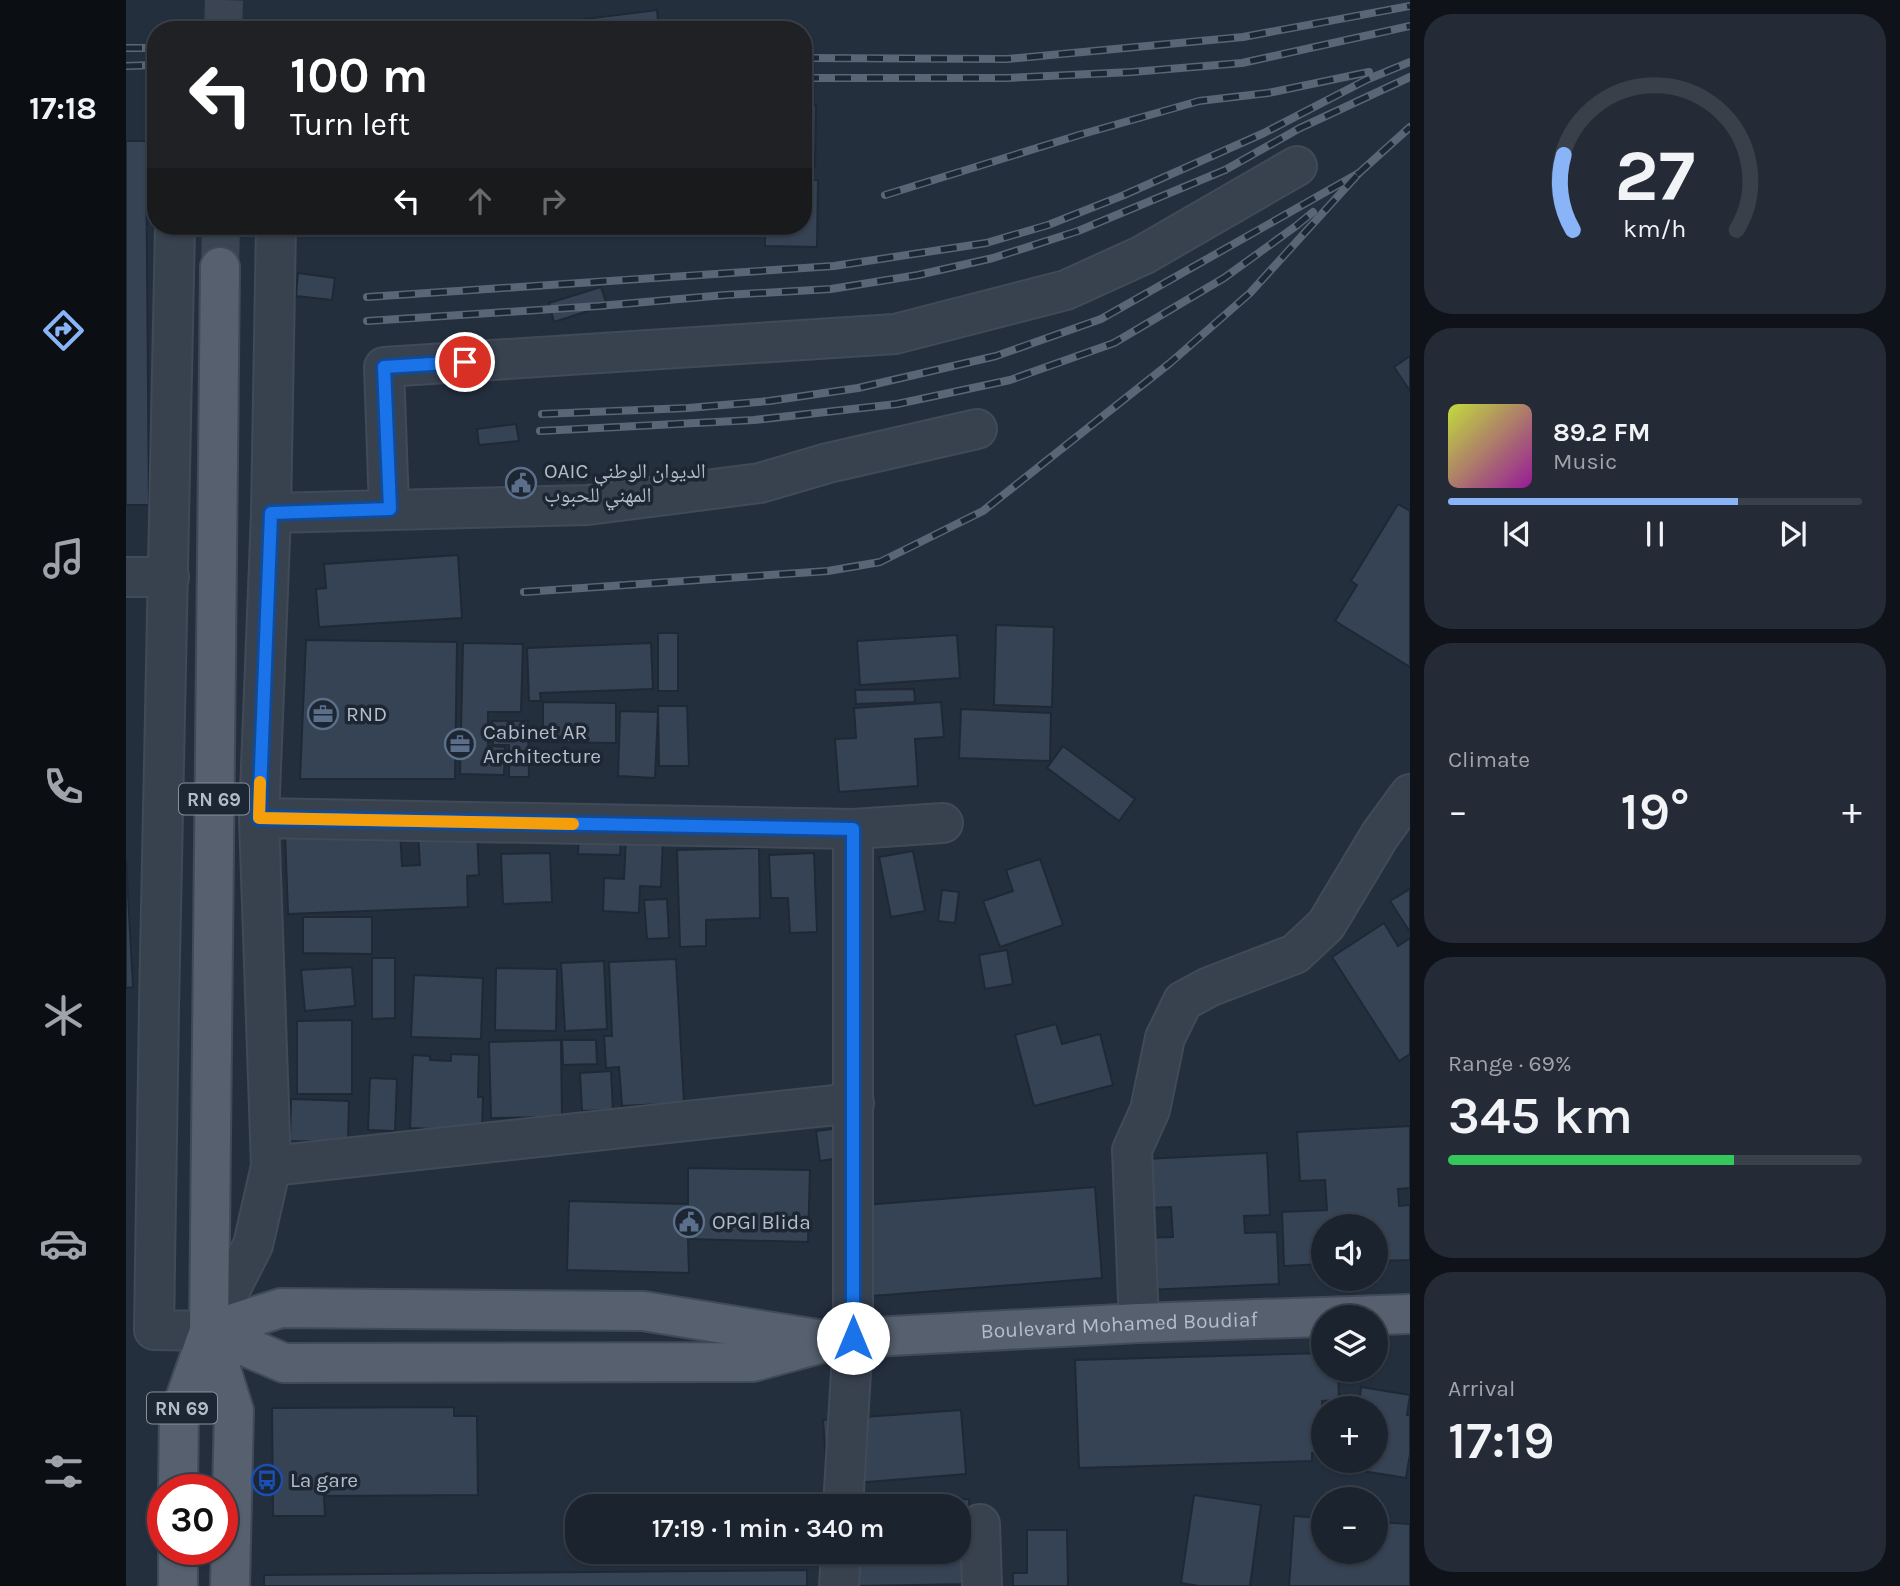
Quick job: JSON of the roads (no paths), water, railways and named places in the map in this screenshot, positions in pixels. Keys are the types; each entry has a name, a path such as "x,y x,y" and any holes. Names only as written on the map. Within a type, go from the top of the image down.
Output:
{"main road":[{"name":"RN 69","path":"220,267 209,1331 234,1411 230,1586"},
{"path":"209,1331 281,1308 643,1311 842,1339"},
{"name":"Boulevard Mohamed Boudiaf","path":"842,1339 1139,1323 1410,1314"},
{"name":"RN 69","path":"178,1474 179,1416 209,1331"},
{"path":"209,1331 285,1363 753,1362 842,1339"},
{"path":"177,1586 178,1565"}],"street":[{"path":"390,509 384,367 895,334 1066,290 1143,255 1297,166"},
{"path":"175,235 169,577 143,1006 154,1330 209,1331 253,1245 271,1166 259,818 271,513 276,235"},
{"path":"271,513 588,505 760,483 828,463 977,429"},
{"path":"126,577 169,577"},
{"path":"1139,1323 1132,1150 1150,1110 1165,1038 1183,1001 1209,987 1295,954 1326,925 1380,835 1410,794"},
{"path":"259,818 853,829 943,823"},
{"path":"844,1494 842,1339 854,1103 853,829"},
{"path":"271,1166 854,1103"},
{"path":"981,1524 982,1586"},
{"path":"839,1586 840,1564"}],"tunnel":[{"path":"223,21 224,0"},
{"path":"220,267 221,235"}],"railway":[{"path":"812,58 1007,59 1243,37 1410,6"},
{"path":"812,78 1006,78 1242,63 1410,26"},
{"path":"126,48 147,48"},
{"path":"367,297 834,266 986,243 1048,225 1124,195 1264,133 1366,80 1410,62"},
{"path":"126,66 147,65"},
{"path":"885,195 1199,101 1268,93 1369,72"},
{"path":"367,321 831,289 918,275 993,258 1078,231 1225,170 1300,128 1410,77"},
{"path":"542,414 688,408 769,401 858,388 996,356 1101,319 1359,173 1410,127"},
{"path":"524,592 828,571 880,562 983,511 1170,363 1250,293 1359,173"},
{"path":"540,431 754,420 897,404 1010,380 1114,343 1224,278 1313,212"}],"place":[{"name":"OAIC الديوان الوطني المهني للحبوب","path":"521,483"},
{"name":"RND","path":"323,714"},
{"name":"Cabinet AR Architecture","path":"460,744"},
{"name":"OPGI Blida","path":"689,1222"},
{"name":"La gare","path":"267,1480"}]}
